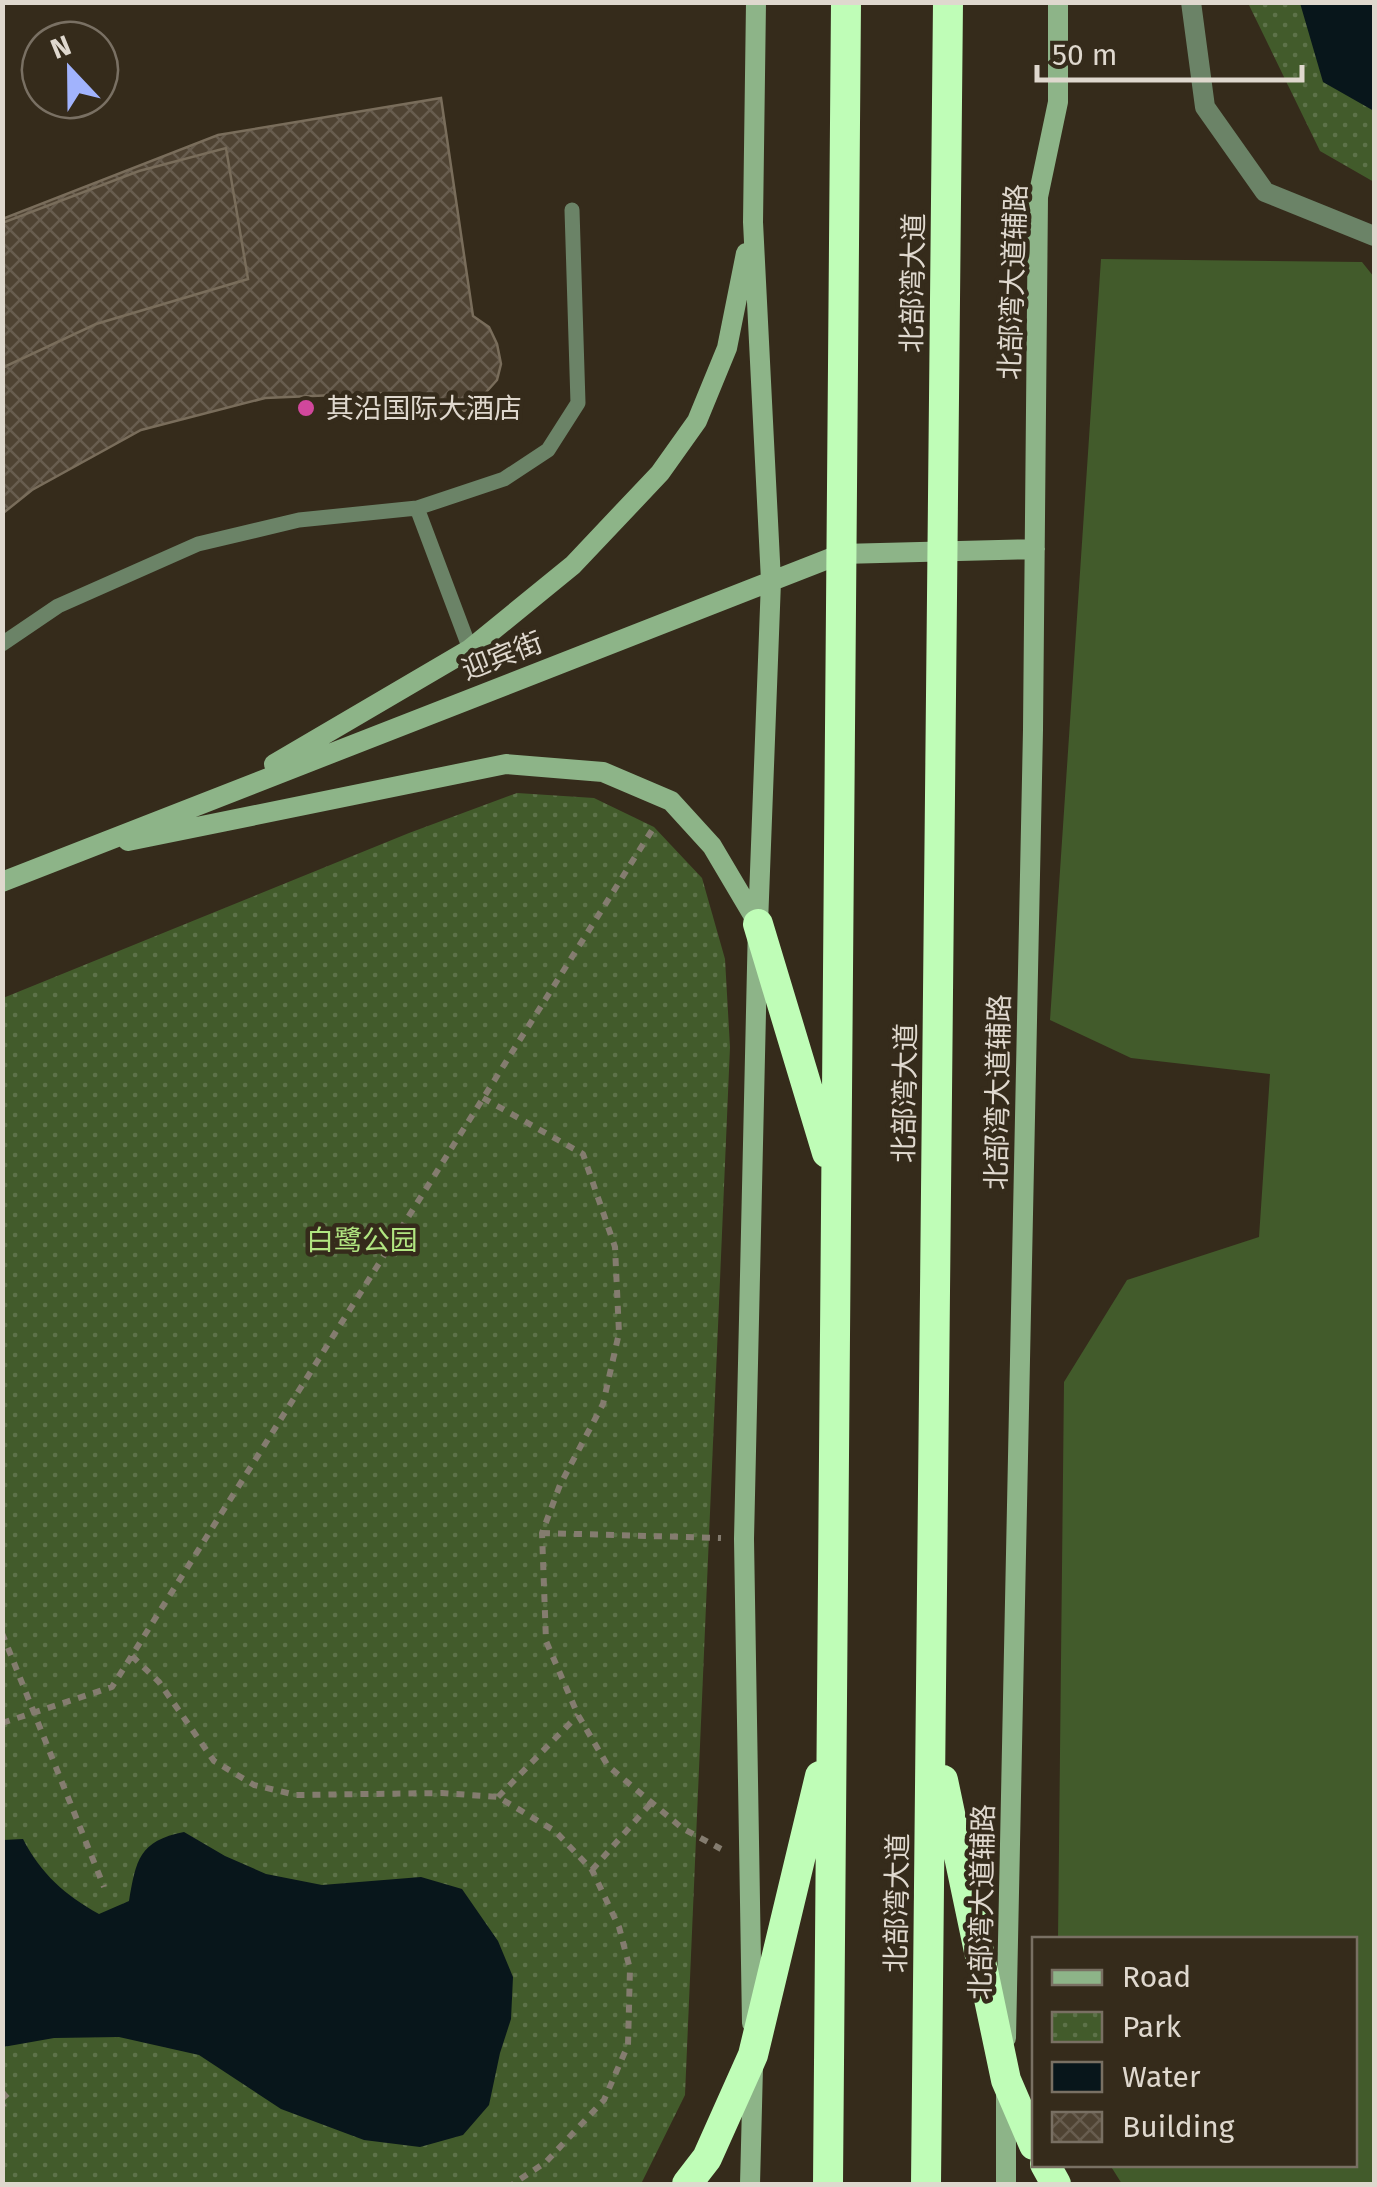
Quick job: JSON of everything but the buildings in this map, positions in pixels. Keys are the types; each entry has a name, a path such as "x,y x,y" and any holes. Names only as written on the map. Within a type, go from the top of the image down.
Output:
{"highway":[{"path":"828,2184 846,2"},
{"name":"北部湾大道","path":"926,2184 948,2"},
{"path":"758,924 836,1184"},
{"path":"931,1723 1006,2080 1032,2141"},
{"path":"688,2184 707,2158 753,2055 832,1724"}],"main road":[{"path":"750,2184 753,2055 744,1539 758,924 771,581 753,222 756,2"},
{"name":"北部湾大道辅路","path":"1006,2184 1038,197 1058,102 1058,2"},
{"path":"220,795 470,649 573,565 660,473 696,421 726,348 753,222"},
{"name":"迎宾街","path":"2,882 841,554 1035,549"},
{"path":"72,853 506,764 602,772 671,802 712,846 758,924"}],"street":[{"path":"1191,2 1205,107 1265,192 1374,236"}],"lane":[{"path":"2,644 58,606 198,544 298,520 416,508 504,480 548,450 578,403 572,210"},
{"path":"416,508 470,649"}],"path":[{"path":"2,1723 112,1687 654,827"},
{"path":"483,1098 583,1154 614,1247 619,1333 603,1404 560,1485 542,1533 546,1641 578,1715 608,1766 682,1828 749,1863"},
{"path":"542,1533 744,1539"},
{"path":"2,1633 104,1887"},
{"path":"132,1656 160,1682 214,1761 254,1785 296,1796 442,1793 498,1797 555,1831 592,1870 619,1926 630,1969 628,2045 604,2100 546,2162 513,2184"},
{"path":"498,1797 578,1715"},
{"path":"592,1870 651,1803"},
{"path":"2,2092 6,2103"}],"green space":[{"path":"1248,3 1374,3 1374,182 1320,151"},
{"path":"1101,259 1362,262 1374,277 1374,2184 1122,2184 1111,2167 1357,2167 1357,1937 1058,1937 1064,1382 1127,1280 1259,1237 1270,1074 1131,1058 1050,1020"},
{"name":"白鹭公园","path":"517,793 594,798 654,827 702,878 725,959 730,1047 685,2095 641,2184 3,2184 3,998"}],"water":[{"path":"1300,3 1374,3 1374,111 1323,82"},
{"path":"184,1832 266,1874 322,1885 421,1877 462,1889 498,1941 513,1977 511,2019 489,2105 463,2135 420,2147 364,2140 281,2109 199,2055 119,2037 54,2038 3,2047 3,1840 23,1839 55,1882 99,1914 129,1901 134,1874 149,1847"}],"place":[{"name":"其沿国际大酒店","path":"306,408"}]}
